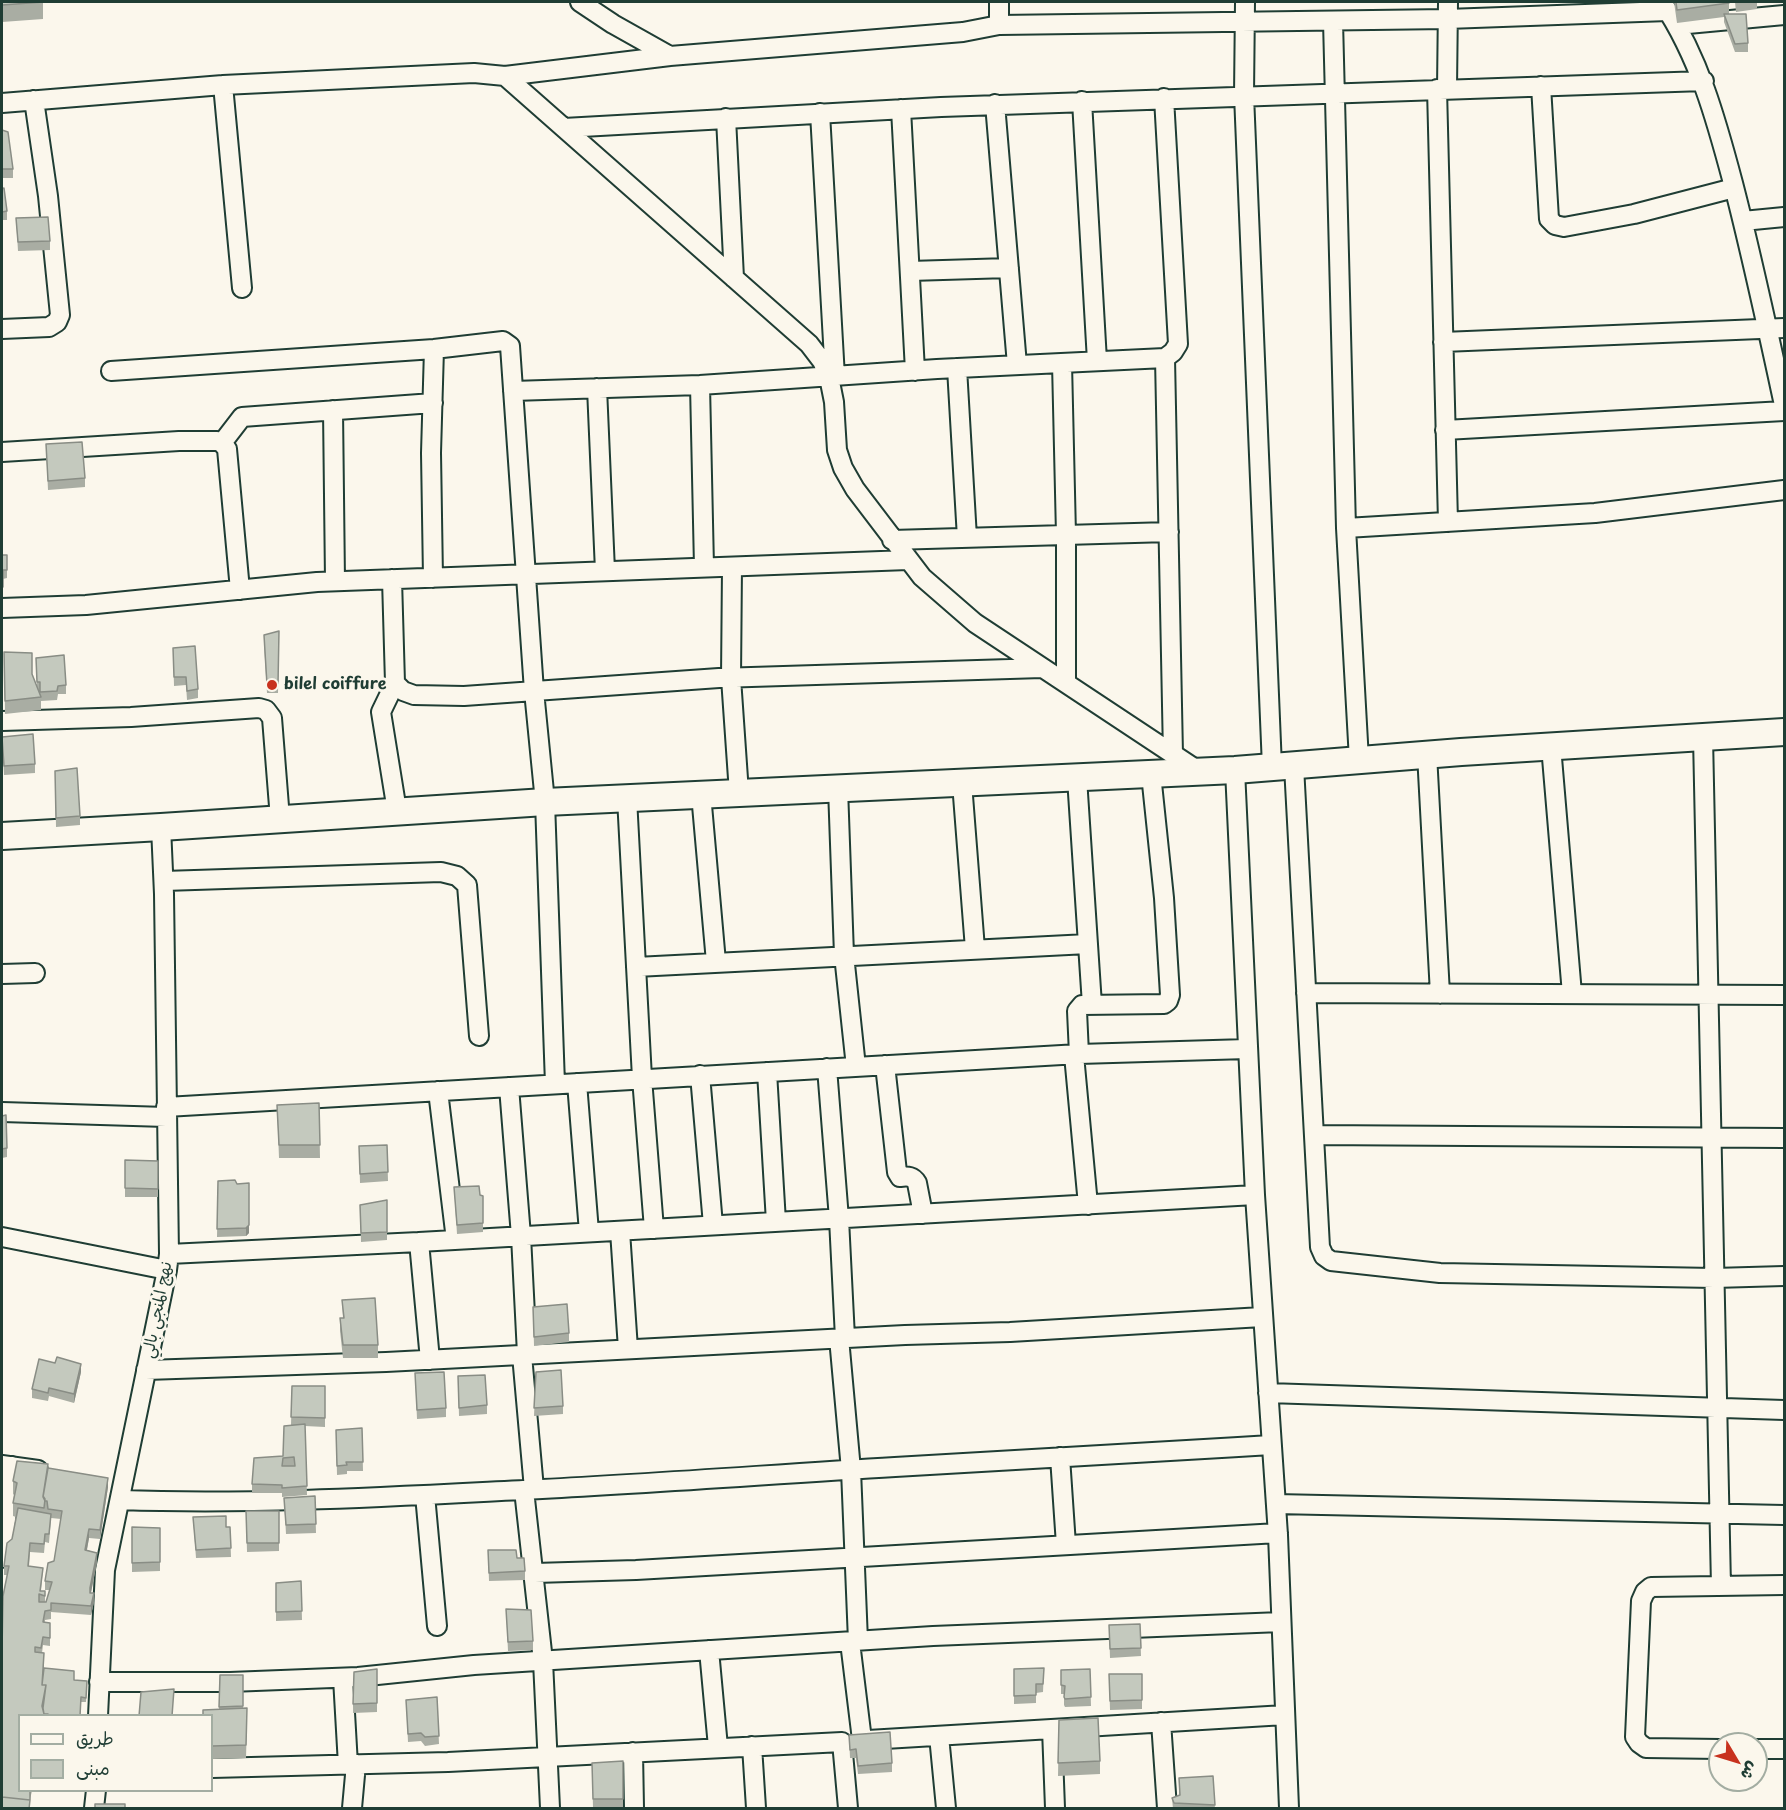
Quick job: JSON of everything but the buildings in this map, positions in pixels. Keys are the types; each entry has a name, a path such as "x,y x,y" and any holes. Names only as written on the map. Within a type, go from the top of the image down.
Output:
{"street":[{"path":"580,2 613,24 670,56"},
{"path":"999,2 999,26"},
{"path":"1245,2 1244,95 1283,766 1306,993 1320,1247 1324,1256 1331,1261 1440,1273 1714,1278 1785,1276"},
{"path":"1448,10 1442,89 1443,342 1448,522"},
{"path":"2,103 223,85 474,73 505,76 670,56 963,32 999,26 1333,21 1448,10 1785,15"},
{"path":"1669,12 1704,81 1713,109 1743,220 1776,328 1785,405"},
{"path":"1333,21 1346,528 1359,760"},
{"path":"505,76 808,344 832,377"},
{"path":"564,128 995,104 1704,81"},
{"path":"223,85 242,288"},
{"path":"1540,86 1549,219 1555,225 1564,227 1634,214 1734,188"},
{"path":"513,391 700,385 957,368 1165,358 1178,344 1164,98"},
{"path":"2,329 50,327 57,322 60,315 48,196 34,100"},
{"path":"1082,101 1097,361"},
{"path":"995,104 1017,365"},
{"path":"901,109 915,371"},
{"path":"820,113 837,450 843,468 855,489 908,560 944,598 975,623 1200,772"},
{"path":"726,118 734,278"},
{"path":"1743,220 1785,217"},
{"path":"910,271 1009,268"},
{"path":"1443,342 1776,328"},
{"path":"111,371 434,349 503,341 510,346 534,691 545,802 555,1084"},
{"path":"433,578 434,349"},
{"path":"1165,358 1173,754"},
{"path":"1062,363 1066,535 1066,683"},
{"path":"957,368 967,538"},
{"path":"700,385 704,567"},
{"path":"597,388 605,571"},
{"path":"222,442 242,417 433,403"},
{"path":"333,410 335,582"},
{"path":"1445,430 1785,411"},
{"path":"2,452 179,441 222,442 227,449 231,474 240,590"},
{"path":"1346,528 1595,513 1785,490"},
{"path":"892,540 1169,532"},
{"path":"2,608 86,605 335,582 908,560"},
{"path":"732,567 731,678 739,793"},
{"path":"392,579 395,683 381,712 397,811"},
{"path":"395,683 403,691 414,695 464,696 731,678 1042,668"},
{"path":"2,721 131,717 259,708 266,710 272,718 280,819"},
{"path":"2,822 2,836 545,802 1235,770 1427,754 1785,732"},
{"path":"1703,737 1721,1586"},
{"path":"1551,746 1572,994"},
{"path":"1427,754 1440,994"},
{"path":"1235,770 1262,1317 1278,1533 1289,1809"},
{"path":"1088,1205 1076,1055 1077,1011 1082,1005 1164,1004 1170,995 1164,898 1151,774"},
{"path":"1077,778 1092,1005"},
{"path":"962,783 975,950"},
{"path":"838,788 844,955 856,1067"},
{"path":"701,794 716,962"},
{"path":"627,798 642,1078 654,1229"},
{"name":"نهج المنجي بالي","path":"98,1714 105,1570 168,1262 164,881 161,827"},
{"path":"164,881 441,872 457,876 467,885 479,1036"},
{"path":"636,967 1088,944"},
{"path":"2,975 35,973"},
{"path":"1306,993 1785,995"},
{"path":"2,1112 166,1112 642,1078 1076,1055 1247,1049"},
{"path":"885,1065 897,1172 900,1177 914,1178 923,1214"},
{"path":"827,1068 839,1219 842,1338 851,1470 854,1641 862,1740"},
{"path":"767,1072 776,1222"},
{"path":"700,1075 713,1225"},
{"path":"577,1083 589,1232"},
{"path":"509,1087 521,1236 529,1490 543,1661 550,1809"},
{"path":"438,1091 456,1240"},
{"path":"1314,1135 1785,1138"},
{"path":"2,1237 168,1262 419,1242 1256,1195"},
{"path":"620,1230 628,1349"},
{"path":"419,1242 430,1360"},
{"path":"146,1370 430,1360 842,1338 1010,1332 1262,1317"},
{"path":"1268,1393 1785,1410"},
{"path":"101,1480 121,1491 187,1502 307,1500 686,1482 1271,1445"},
{"path":"1060,1458 1066,1545"},
{"path":"2,1558 7,1465 56,1473"},
{"path":"425,1495 437,1626"},
{"path":"1276,1504 1785,1515"},
{"path":"535,1574 1278,1533"},
{"path":"1708,1749 1646,1748 1635,1737 1641,1601 1645,1592 1651,1587 1785,1585"},
{"path":"99,1682 230,1682 343,1678 474,1665 854,1641 1281,1622"},
{"path":"709,1650 718,1748"},
{"path":"343,1678 352,1764 352,1809"},
{"path":"213,1768 448,1762 842,1742 1285,1715"},
{"path":"1161,1722 1167,1809"},
{"path":"1052,1729 1055,1809"},
{"path":"939,1736 946,1809"},
{"path":"842,1742 848,1809"},
{"path":"752,1746 756,1809"},
{"path":"1768,1749 1785,1749"},
{"path":"633,1752 634,1809"},
{"path":"94,1809 96,1792"}],"place":[{"name":"bilel coiffure","path":"272,685"}]}
